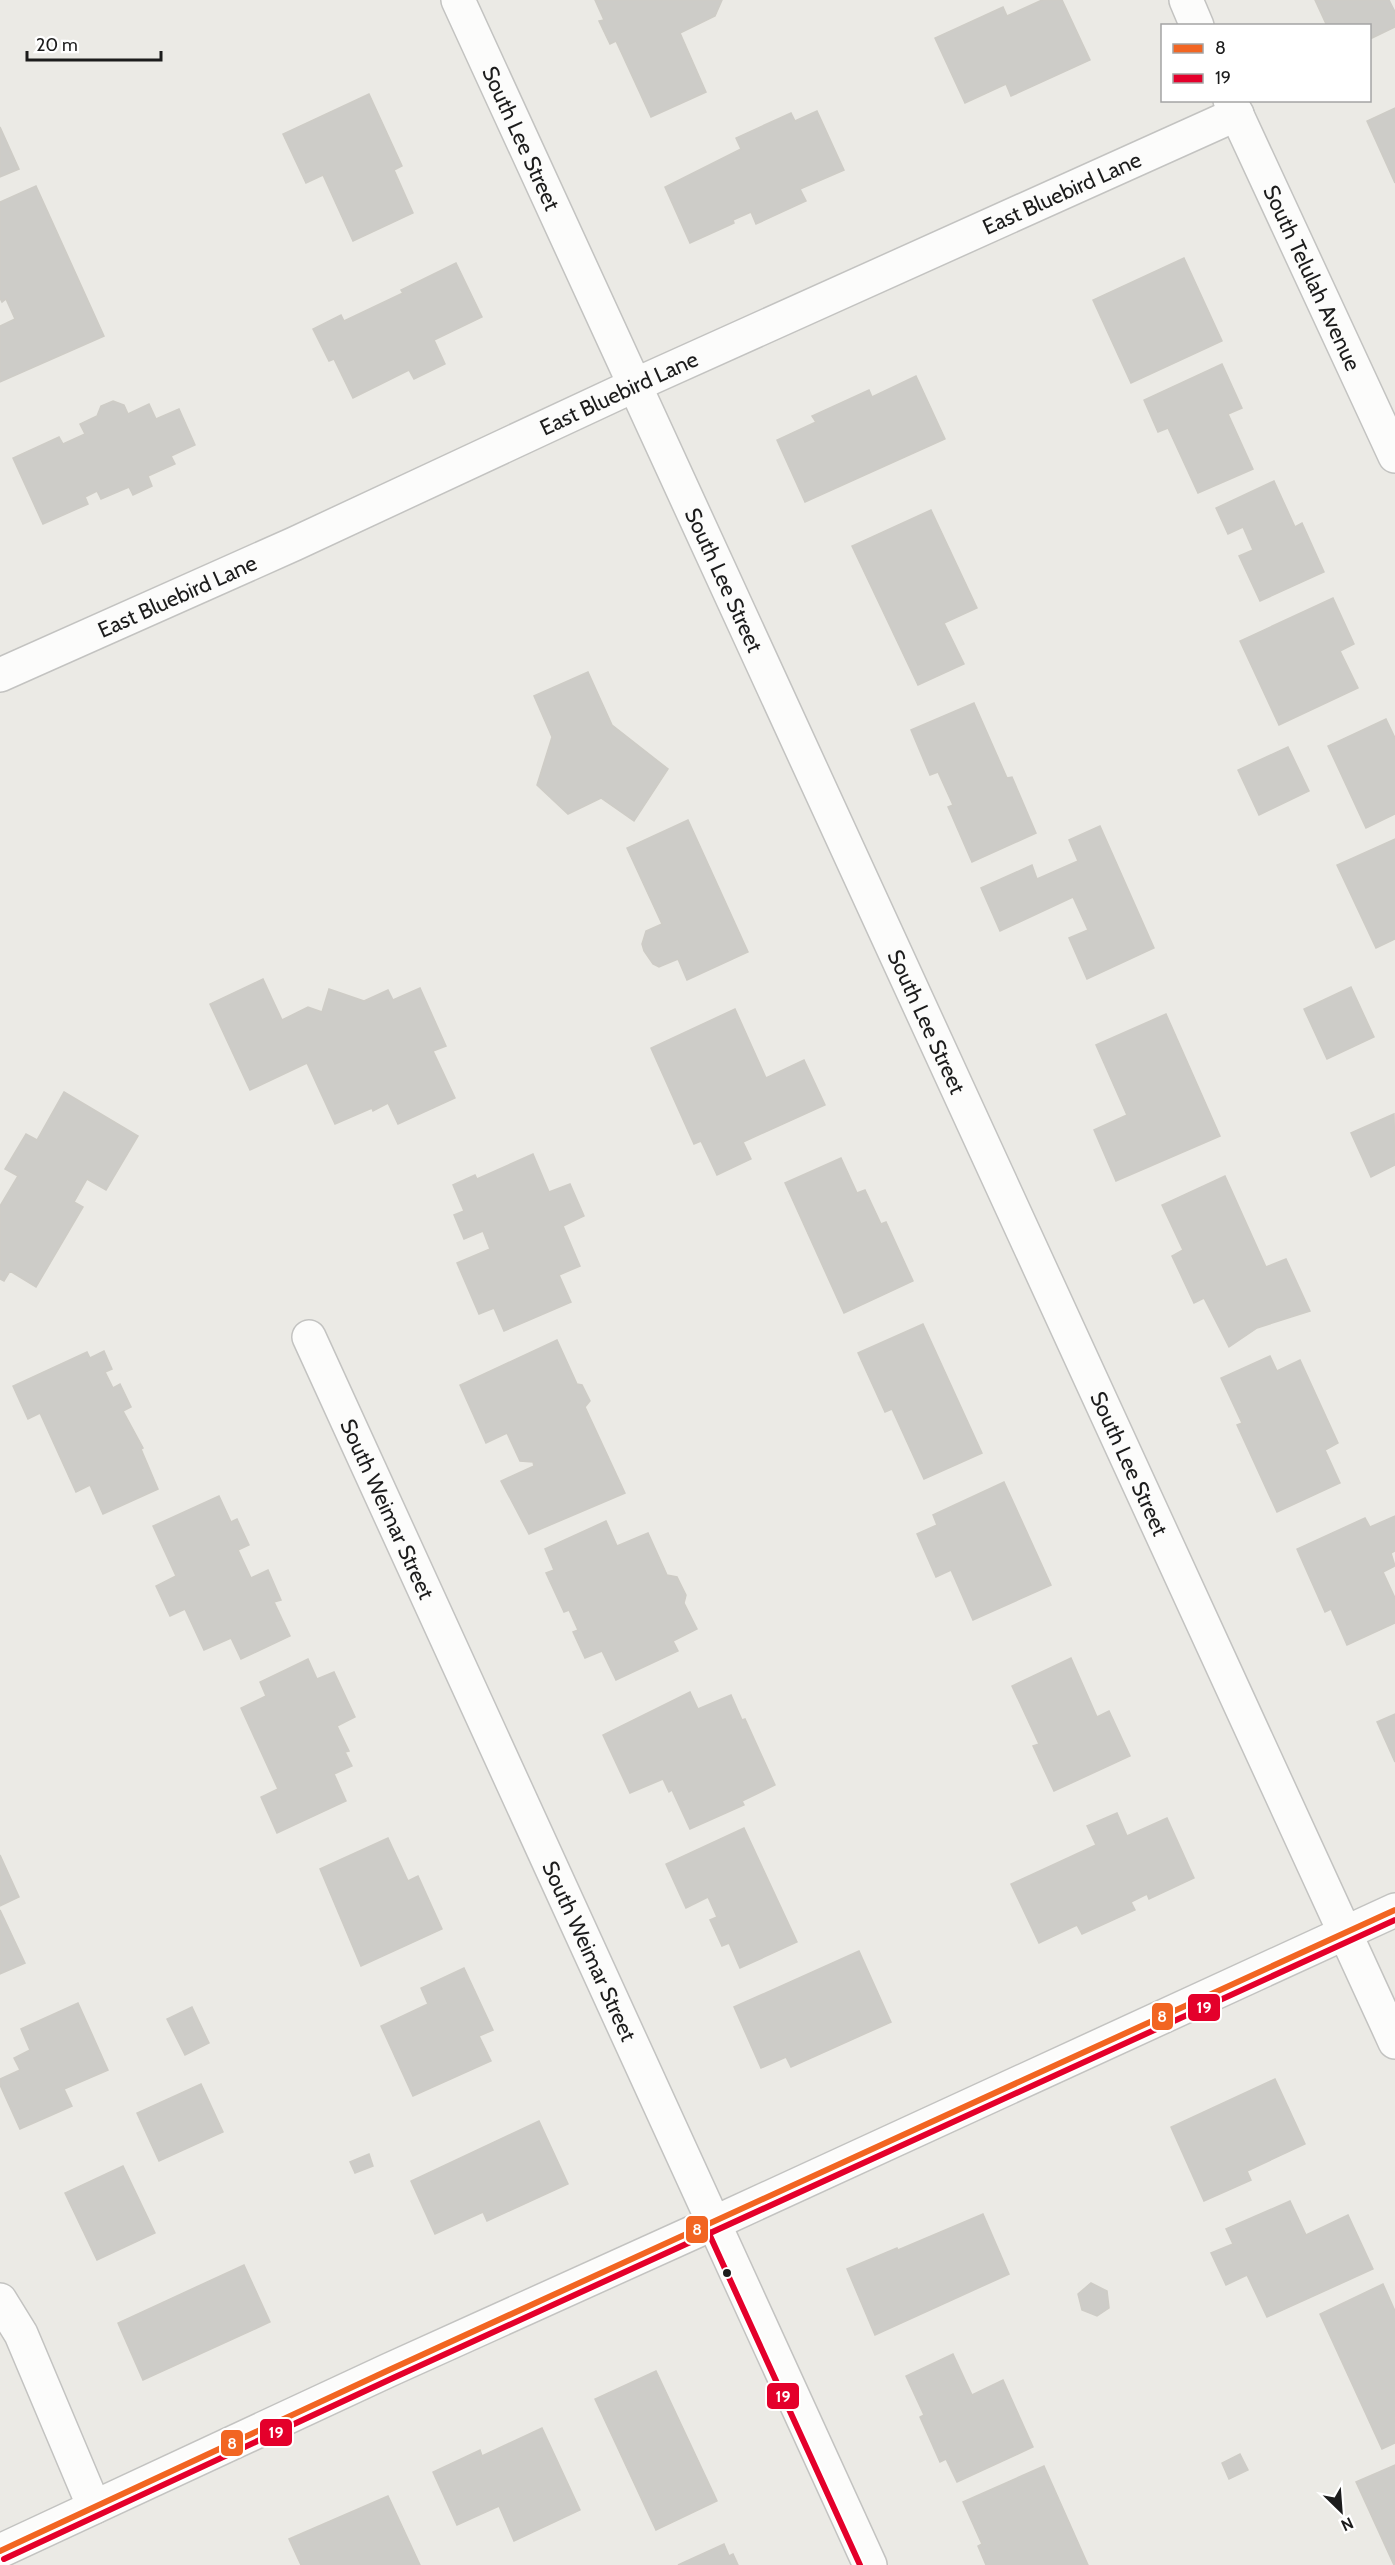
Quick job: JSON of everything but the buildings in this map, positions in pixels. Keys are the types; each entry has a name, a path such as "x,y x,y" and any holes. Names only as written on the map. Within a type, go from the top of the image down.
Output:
{"street":[{"name":"South Lee Street","path":"458,0 1395,2042"},
{"path":"1186,0 1196,24"},
{"name":"East Bluebird Lane","path":"3,666 294,544 1234,107"},
{"name":"South Telulah Avenue","path":"1234,107 1395,456"},
{"name":"South Weimar Street","path":"309,1337 870,2565"},
{"path":"0,2551 388,2370 1395,1910"},
{"path":"0,2300 21,2334 94,2508"}],"transit line":[{"name":"8","path":"0,2551 389,2370 1395,1910"},
{"name":"19","path":"4,2559 393,2378 1395,1920"},
{"name":"19","path":"706,2227 860,2565"}]}
